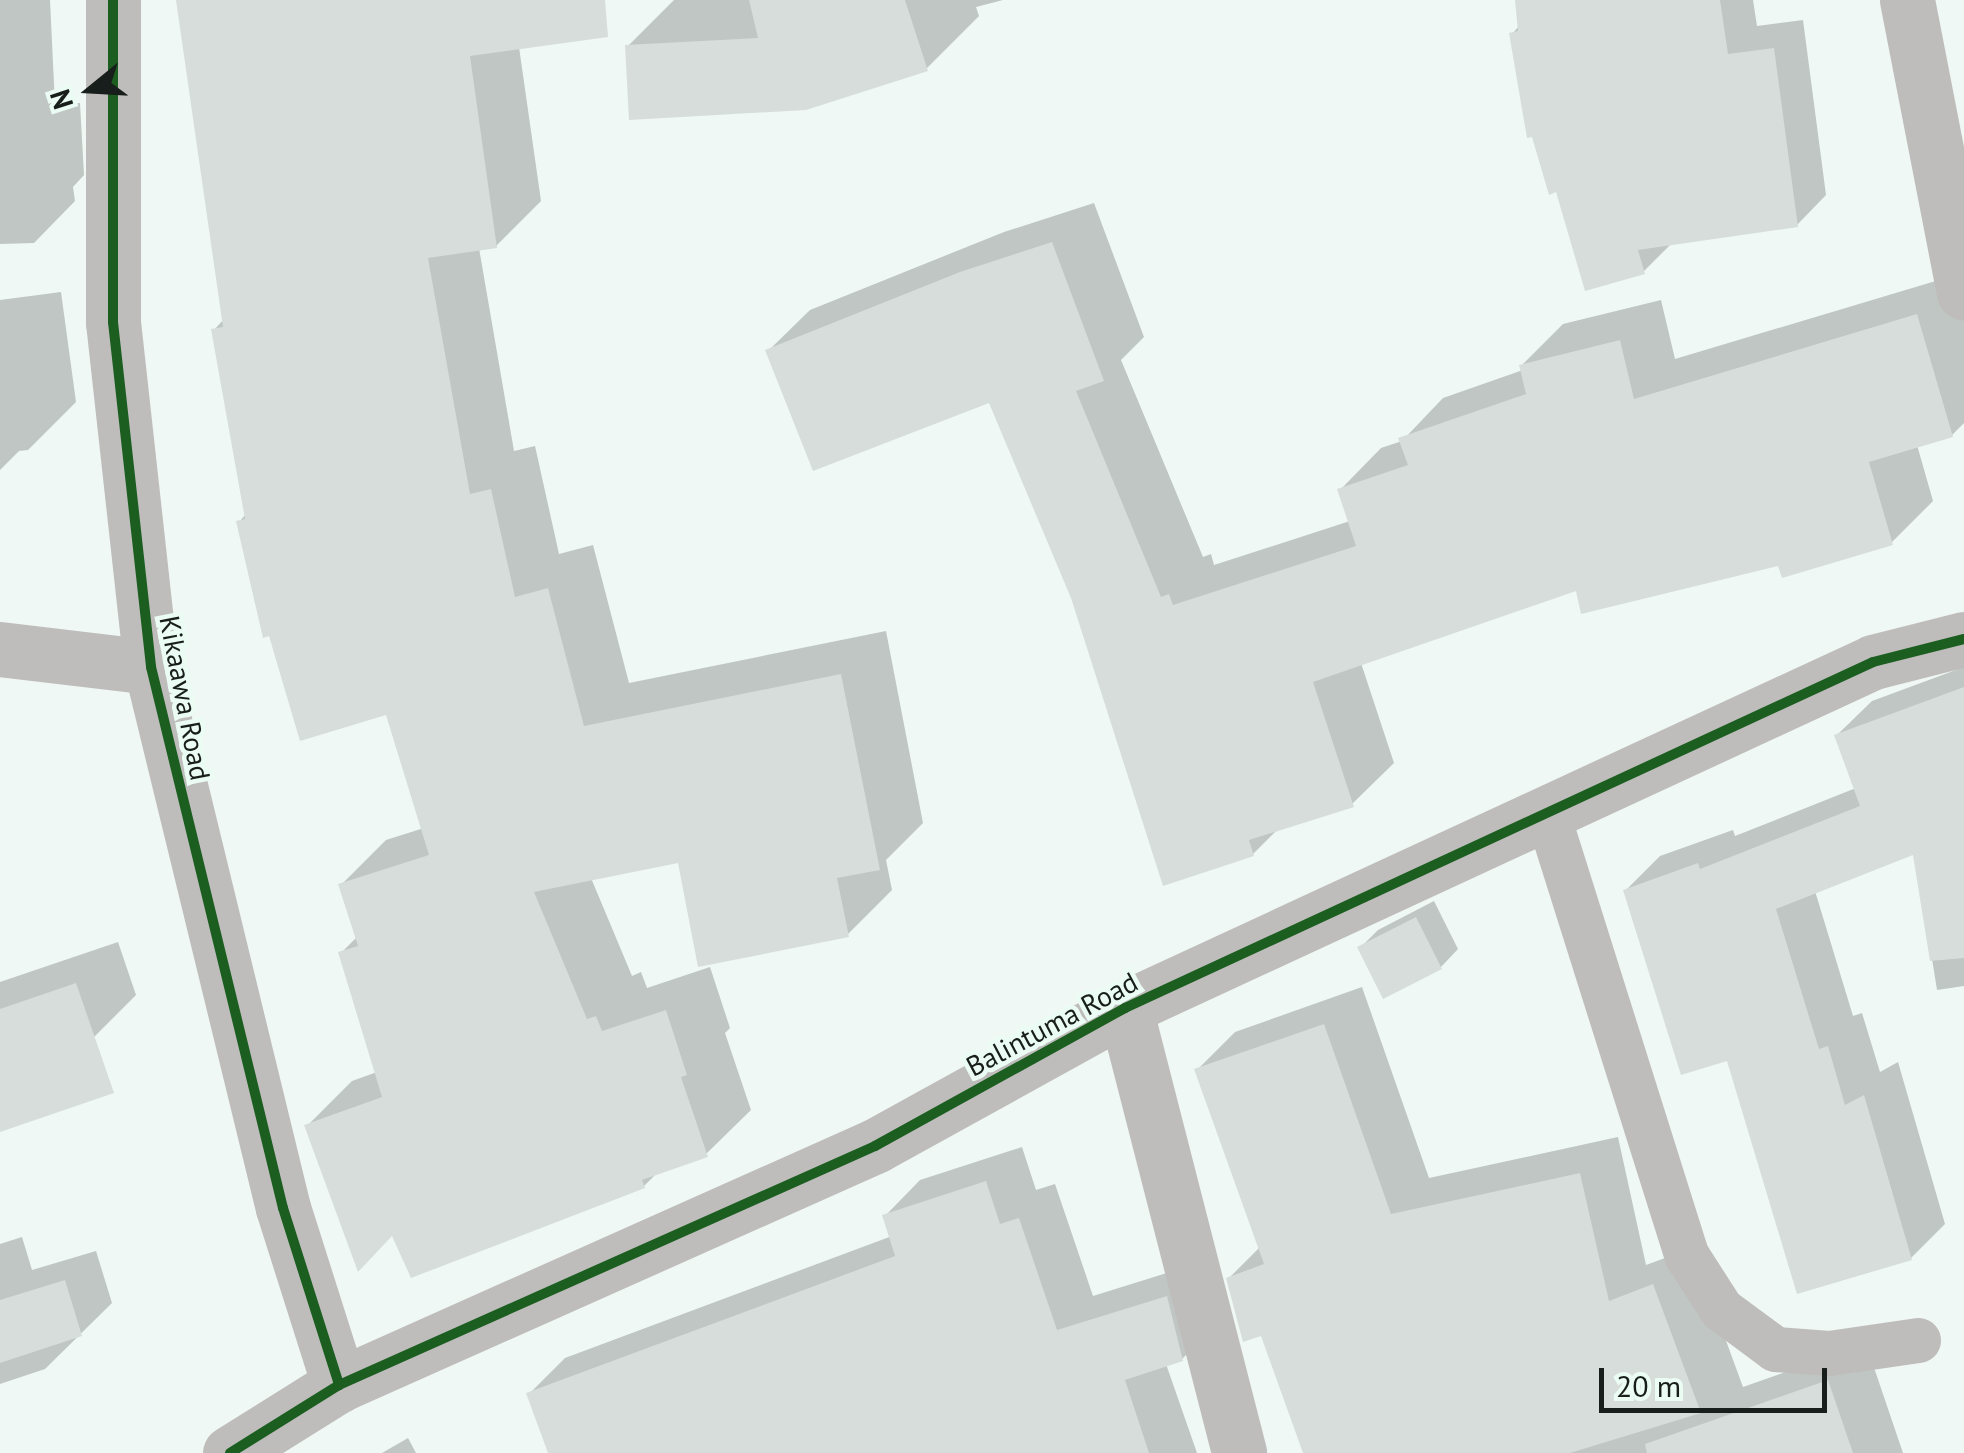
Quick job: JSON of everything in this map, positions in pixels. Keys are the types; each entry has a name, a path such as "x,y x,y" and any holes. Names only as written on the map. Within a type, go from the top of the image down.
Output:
{"street":[{"name":"Kikaawa Road","path":"113,0 113,322 151,668 283,1208 339,1384"},
{"path":"1907,0 1964,293"},
{"name":"Balintuma Road","path":"230,1453 339,1384 876,1146 1125,1008 1873,662 1964,638"},
{"path":"0,649 151,668"},
{"path":"1125,1008 1239,1453"}],"lane":[{"path":"1547,813 1687,1256 1721,1309 1775,1349 1830,1353 1918,1340"}],"building":[{"path":"176,0 605,0 608,37 470,56 497,248 428,258 470,494 491,489 515,597 548,588 584,726 841,674 880,870 837,878 849,937 698,967 678,863 534,892 587,1019 596,1016 602,1031 666,1010 687,1075 681,1077 708,1157 642,1180 645,1188 411,1278 392,1236 358,1272 304,1125 382,1097 338,952 358,946 338,884 429,855 386,715 300,741 269,636 263,638 236,521 245,519 211,329 223,327"},
{"path":"749,0 905,0 928,71 806,110 629,120 625,45 758,38"},
{"path":"1515,0 1720,0 1728,54 1774,48 1798,227 1638,250 1645,274 1585,291 1556,192 1549,195 1532,137 1527,138 1509,33 1518,31"},
{"path":"1052,242 1104,381 1076,391 1161,597 1169,594 1173,605 1356,546 1337,489 1408,465 1398,438 1526,394 1519,365 1620,340 1634,399 1917,314 1953,437 1869,462 1893,545 1782,578 1778,566 1581,614 1576,591 1313,682 1354,807 1249,840 1254,856 1163,886 1071,598 989,403 813,471 765,350 960,272"},
{"path":"1964,687 1964,958 1930,961 1913,855 1776,909 1819,1049 1828,1046 1845,1105 1864,1095 1912,1260 1797,1294 1727,1061 1681,1075 1623,890 1698,863 1700,869 1860,806 1834,735"},
{"path":"1416,917 1442,969 1383,999 1357,947"},
{"path":"76,983 114,1093 0,1132 0,1009"},
{"path":"1324,1024 1391,1214 1580,1173 1609,1301 1653,1284 1701,1413 1570,1453 1303,1453 1261,1336 1243,1342 1226,1278 1264,1264 1194,1069"},
{"path":"986,1181 1000,1224 1019,1218 1057,1330 1167,1296 1183,1361 1125,1380 1149,1453 548,1453 526,1393 895,1256 882,1215"},
{"path":"65,1280 82,1336 0,1363 0,1300"},
{"path":"1828,1380 1853,1453 1647,1453 1645,1444"}],"cycle path":[{"path":"113,0 113,322 151,667 283,1208 339,1385"},
{"path":"230,1453 339,1385 875,1146 1125,1008 1873,662 1964,639"}]}
